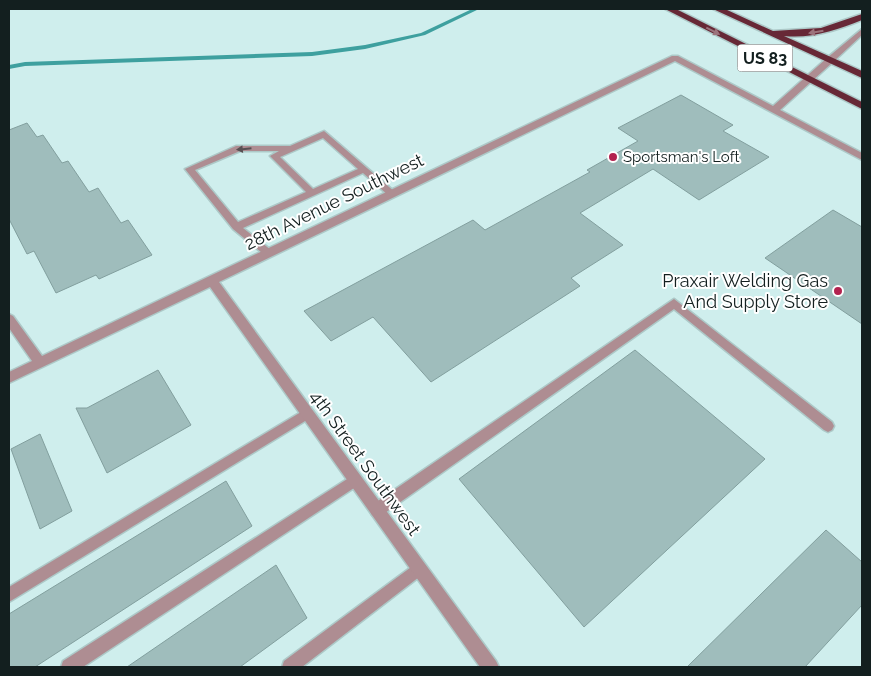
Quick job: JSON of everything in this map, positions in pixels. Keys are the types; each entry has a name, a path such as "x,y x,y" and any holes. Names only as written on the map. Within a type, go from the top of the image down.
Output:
{"highway":[{"name":"US 83","path":"669,9 862,106"},
{"name":"US 83","path":"718,9 862,75"},
{"path":"722,9 737,18"},
{"path":"763,30 788,34 809,33 834,29 862,17"}],"street":[{"name":"28th Avenue Southwest","path":"9,378 674,58 775,110"},
{"path":"830,60 775,110 862,157"},
{"name":"4th Street Southwest","path":"211,280 490,667"},
{"path":"9,319 40,363"}],"lane":[{"path":"830,60 861,34"},
{"path":"312,193 274,156 324,134 391,193"},
{"path":"267,253 236,226 189,169 240,148 293,148"},
{"path":"236,226 363,170"},
{"path":"377,510 674,303 828,426"},
{"path":"9,595 306,414"},
{"path":"69,667 355,480"},
{"path":"290,667 418,569"}],"building":[{"path":"681,95 733,125 723,131 769,157 699,200 653,169 580,213 623,245 571,278 580,286 431,382 373,317 331,341 304,311 473,220 485,230 590,172 587,170 638,141 618,128"},
{"path":"27,123 37,137 43,135 62,163 68,161 89,192 98,188 121,223 128,220 152,255 99,279 96,275 56,293 34,251 27,254 9,219 9,130"},
{"name":"Praxair Welding Gas And Supply Store","path":"833,210 862,227 862,324 765,258"},
{"path":"635,350 765,459 584,627 459,479"},
{"path":"158,370 191,425 107,473 76,408 87,408"},
{"path":"40,434 72,511 40,529 11,449"},
{"path":"226,481 252,526 35,667 9,667 9,614"},
{"path":"826,530 862,562 862,605 805,667 687,667"},
{"path":"276,565 307,618 240,667 127,667"}],"waterway":[{"path":"9,67 25,64 312,54 365,47 423,34 476,9"}],"place":[{"name":"Sportsman's Loft","path":"613,157"},
{"name":"Praxair Welding Gas And Supply Store","path":"838,291"}]}
